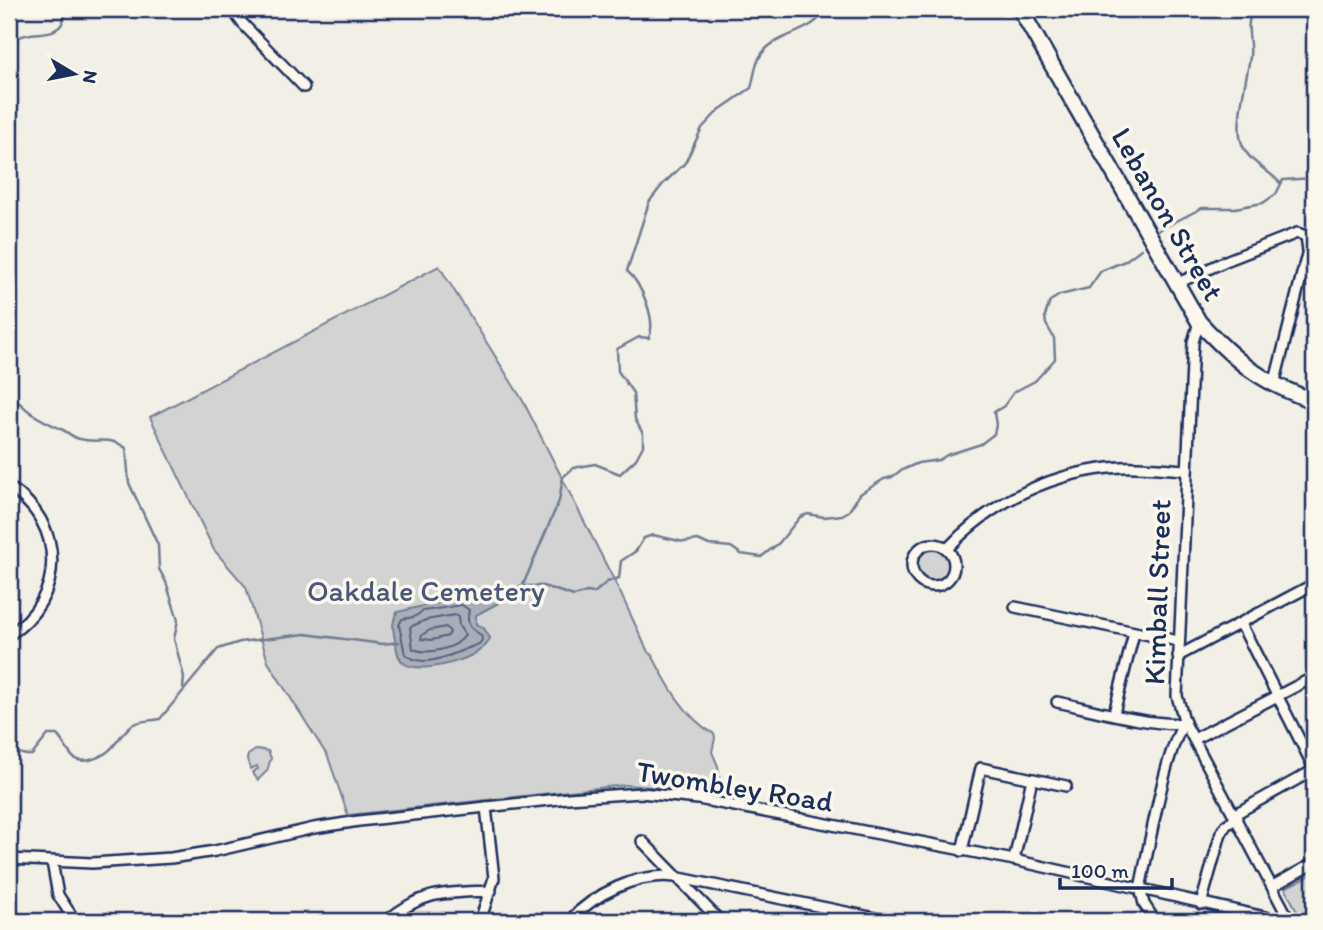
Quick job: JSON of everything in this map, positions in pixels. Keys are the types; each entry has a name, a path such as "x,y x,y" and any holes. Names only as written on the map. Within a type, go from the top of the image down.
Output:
{"highway":[{"name":"Lebanon Street","path":"1020,9 1199,322 1238,362 1273,385 1314,401"}],"street":[{"path":"232,9 304,88"},
{"path":"1176,284 1227,260 1297,233 1306,236 1308,250 1273,385"},
{"name":"Kimball Street","path":"1199,322 1193,342 1177,696 1185,723 1290,921"},
{"path":"948,548 973,525 1006,502 1061,478 1122,467 1186,470"},
{"path":"9,487 23,497 39,517 48,536 52,558 48,589 41,603 24,623 9,635"},
{"path":"932,544 948,548 954,563 954,572 950,579 935,586 919,581 912,566 917,550 932,544"},
{"path":"1178,656 1314,584"},
{"path":"1015,607 1178,641"},
{"path":"1201,904 1221,833 1226,825 1236,816 1314,769 1241,624"},
{"path":"1114,713 1134,633"},
{"path":"1194,739 1314,677"},
{"path":"1057,702 1172,724 1185,723"},
{"path":"1154,921 1144,904 1140,888 1169,762 1177,736 1185,723"},
{"path":"962,851 981,768 1066,786"},
{"path":"1013,860 1031,779"},
{"name":"Twombley Road","path":"9,859 110,863 181,857 331,825 618,793 664,795 698,799 1013,860 1282,921"},
{"path":"480,921 491,891 494,873 486,807"},
{"path":"642,841 720,921"},
{"path":"52,862 58,895 75,921"},
{"path":"1273,886 1314,863"},
{"path":"569,921 596,900 630,883 656,875 890,921"},
{"path":"387,921 421,898 491,891"}],"green space":[{"name":"Oakdale Cemetery","path":"439,266 523,401 648,652 686,710 714,734 712,752 718,766 720,796 714,792 625,785 348,815 328,757 268,662 246,587 214,550 150,417"},
{"path":"933,548 945,553 950,565 945,577 933,582 921,577 916,565 921,553"},
{"path":"257,749 268,751 271,758 267,771 258,780 252,772 258,769 257,766 250,769 247,759 248,755"},
{"path":"1314,873 1314,921 1300,917 1285,888"}],"water":[{"path":"499,596 502,601 476,615 476,624 483,627 490,638 477,652 438,666 414,667 401,660 393,631 397,612 449,600 463,598 478,602"}],"waterway":[{"path":"9,52 18,38 56,30 67,9"},
{"path":"498,600 523,585 559,501 563,477 573,468 595,464 620,474 636,459 643,446 643,434 635,419 633,393 618,371 617,349 639,337 649,338 651,330 646,302 627,271 649,202 685,163 702,128 719,110 751,88 757,62 767,48 813,24 825,9"},
{"path":"1253,9 1249,21 1250,57 1240,113 1240,135 1249,156 1280,183"},
{"path":"1159,230 1202,208 1235,208 1263,203 1276,194 1283,180 1314,178"},
{"path":"523,586 543,586 574,596 594,593 607,582 619,578 621,561 636,551 644,538 653,535 684,542 698,540 709,545 731,547 741,554 761,557 779,543 800,517 808,514 824,517 842,515 849,511 860,494 884,479 918,463 939,460 981,444 994,434 994,412 1004,406 1014,392 1035,381 1055,359 1054,338 1046,324 1045,316 1050,301 1060,295 1089,288 1101,271 1125,261 1141,249"},
{"path":"9,276 18,297 9,335"},
{"path":"9,391 32,414 75,437 114,442 126,448 129,483 158,545 159,569 178,620 174,639 184,677 183,688"},
{"path":"9,750 32,755 48,735 57,735 76,759 86,761 99,757 135,723 160,719 218,649 240,642 305,634 383,644 399,642"}]}
